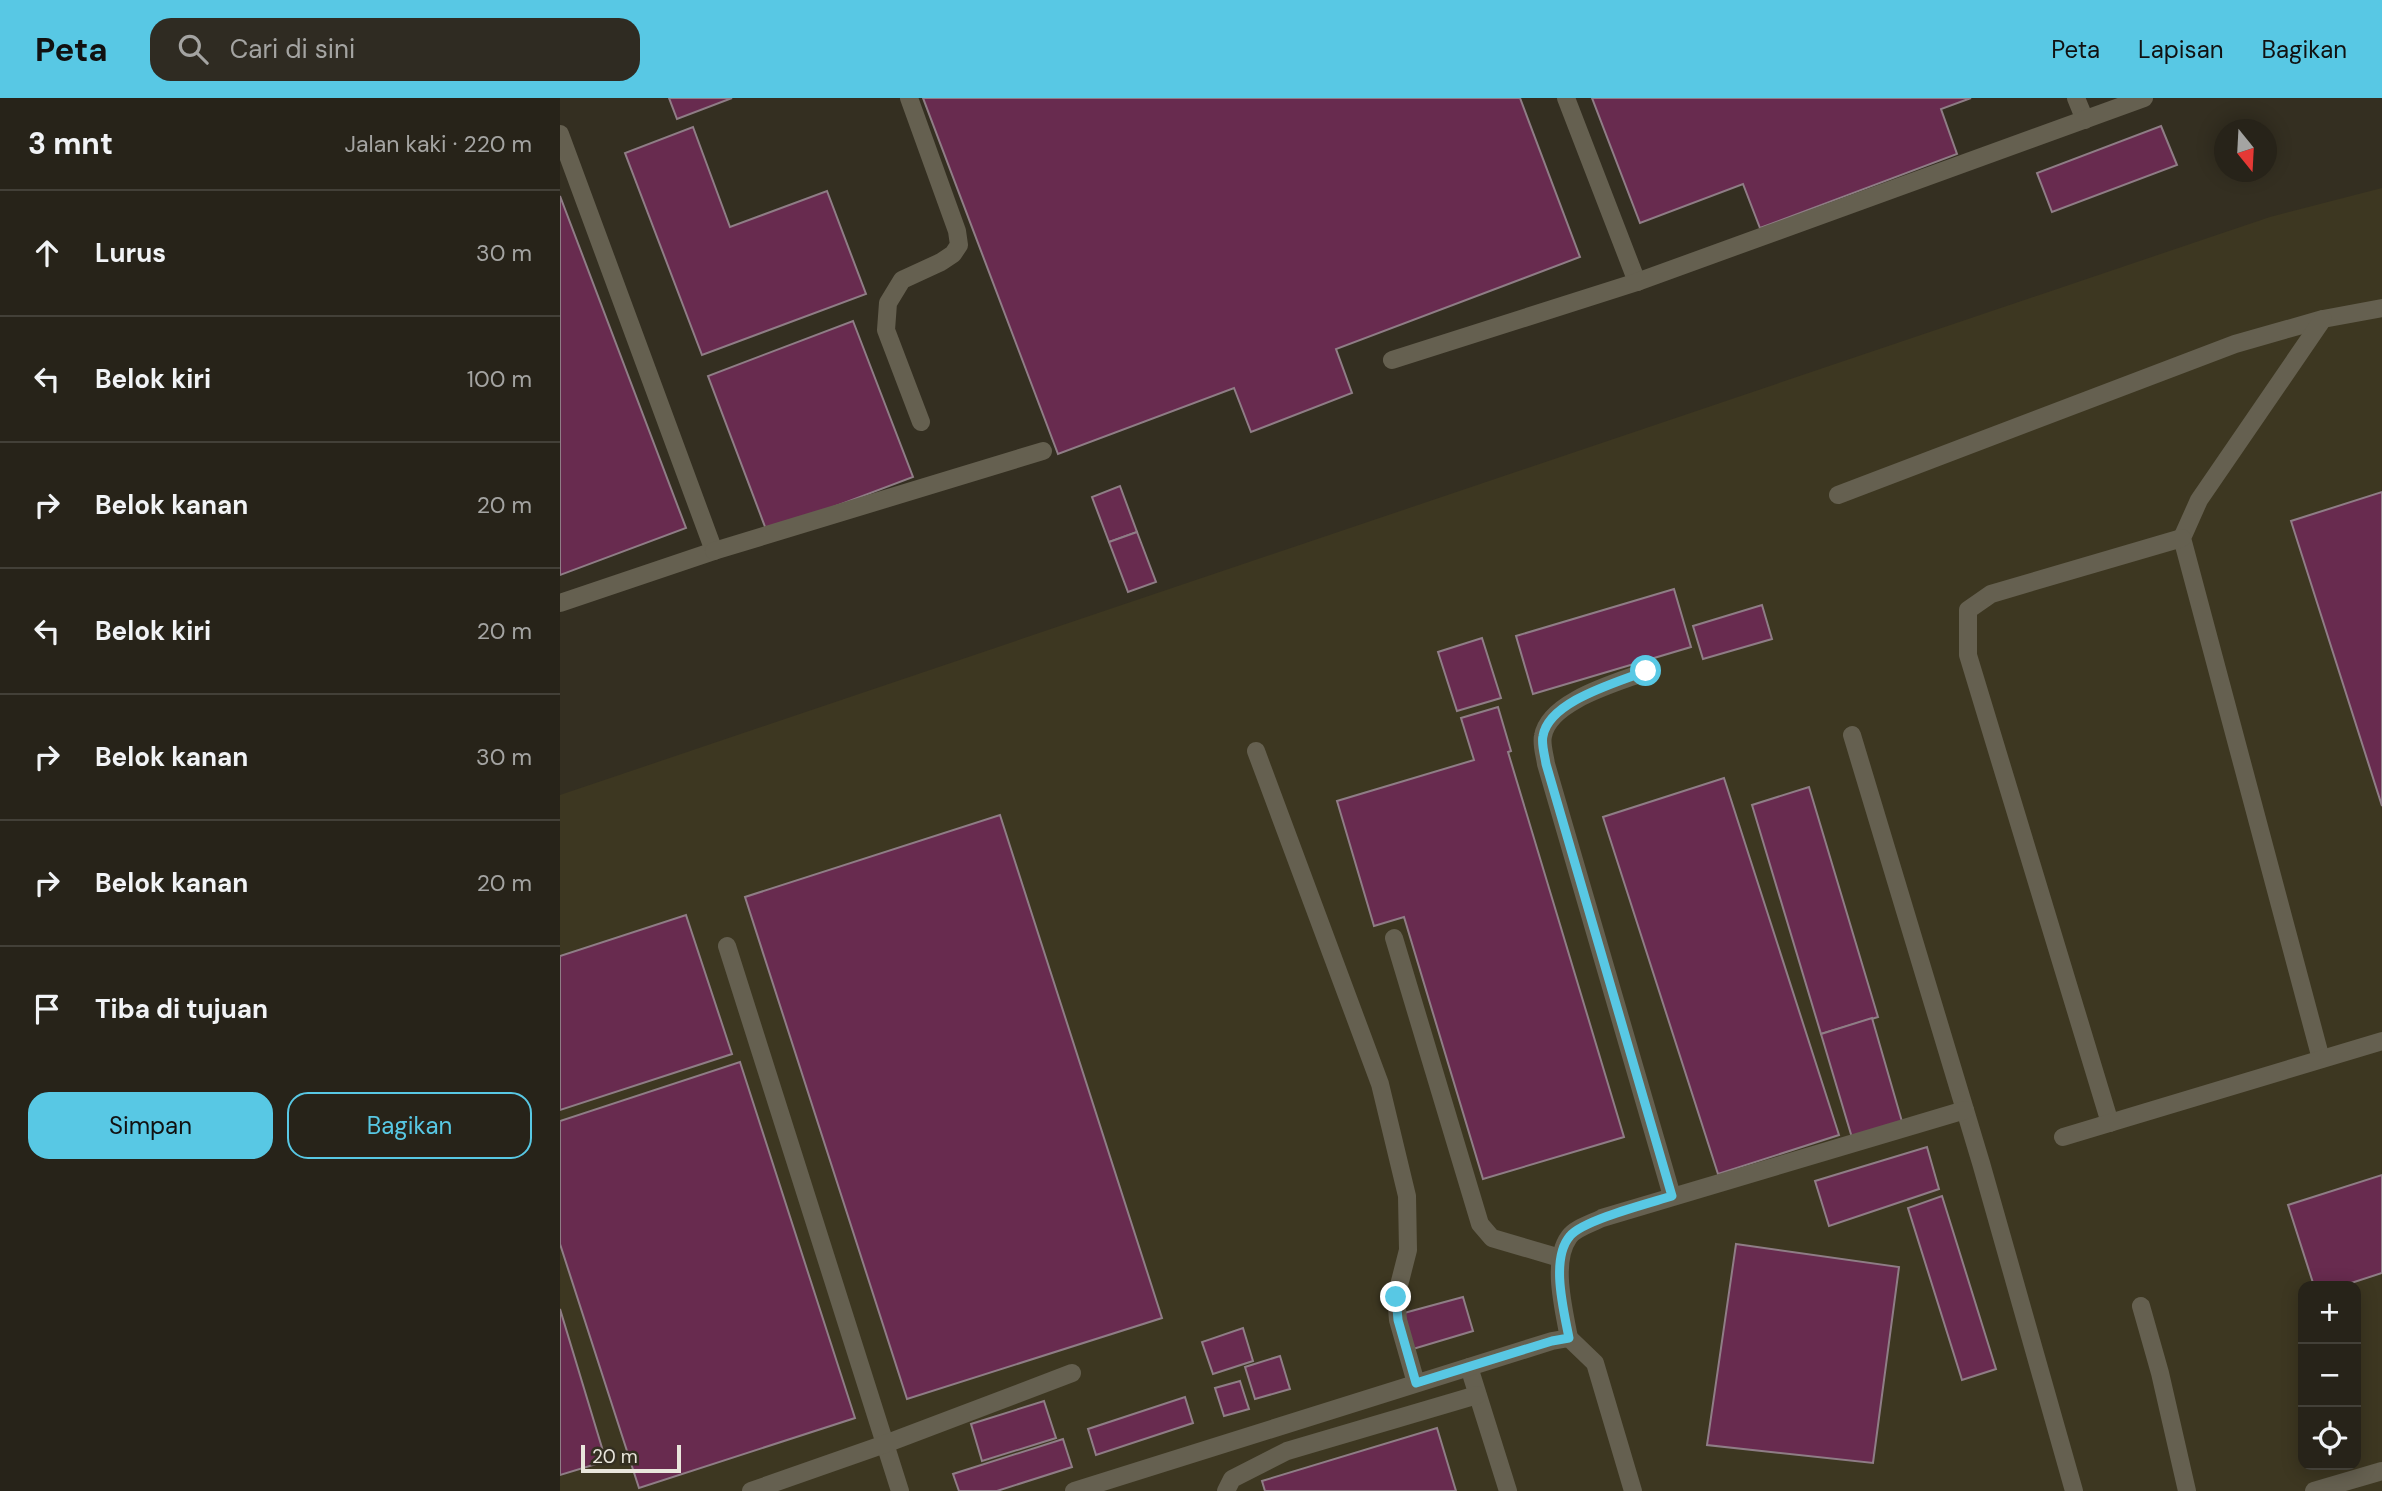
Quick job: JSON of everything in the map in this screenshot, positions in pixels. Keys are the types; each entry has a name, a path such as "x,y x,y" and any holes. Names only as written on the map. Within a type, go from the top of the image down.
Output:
{"lane":[{"path":"909,98 957,231 959,245 953,254 941,262 902,280 888,303 886,330 921,422"},
{"path":"1566,98 1637,282"},
{"path":"2076,98 2085,120"},
{"path":"1392,360 1637,282 2144,98"},
{"path":"560,134 714,551"},
{"path":"1838,495 2235,344 2322,319 2382,308"},
{"path":"2321,1059 2182,538 2199,500 2322,319"},
{"path":"560,603 714,551 1043,451"},
{"path":"2110,1124 1968,655 1968,610 1991,594 2182,538"},
{"path":"1646,671 1576,700 1554,714 1543,736 1546,764 1672,1196"},
{"path":"1852,735 1965,1111 2074,1491"},
{"path":"1256,751 1380,1084 1407,1196 1408,1251 1396,1297 1398,1320 1416,1383"},
{"path":"1394,938 1480,1224 1492,1238 1560,1258"},
{"path":"727,946 900,1491"},
{"path":"2063,1137 2382,1041"},
{"path":"1633,1491 1595,1363 1569,1338 1562,1297 1560,1258 1570,1235 1602,1217 1965,1111"},
{"path":"2141,1306 2187,1491"},
{"path":"1074,1491 1416,1383 1569,1338"},
{"path":"1469,1367 1508,1491"},
{"path":"751,1491 885,1444 1072,1373"},
{"path":"1226,1491 1232,1479 1287,1451 1477,1395"},
{"path":"2314,1491 2382,1471"}],"shaded area":[{"path":"2382,188 2382,1491 560,1491 560,795 2270,217"}],"building":[{"path":"669,98 732,98 677,119"},
{"path":"923,98 1520,98 1580,257 1336,349 1352,393 1251,432 1234,388 1058,454"},
{"path":"1592,98 1971,98 1941,109 1957,154 1760,228 1743,184 1640,223"},
{"path":"2161,126 2177,165 2052,212 2037,173"},
{"path":"693,127 730,227 827,191 866,294 702,355 625,153"},
{"path":"560,196 686,528 560,575"},
{"path":"853,321 913,477 767,532 708,376"},
{"path":"1120,486 1137,532 1109,542 1092,497"},
{"path":"2382,492 2382,806 2291,521"},
{"path":"1137,532 1156,582 1128,592 1109,542"},
{"path":"1674,589 1691,647 1533,694 1516,636"},
{"path":"1762,605 1772,639 1703,659 1693,626"},
{"path":"1482,638 1501,698 1457,711 1438,652"},
{"path":"1498,707 1511,751 1508,752 1624,1137 1483,1179 1404,917 1374,926 1337,801 1474,760 1461,718"},
{"path":"1724,778 1839,1135 1718,1174 1603,817"},
{"path":"1809,787 1878,1017 1821,1034 1752,805"},
{"path":"1000,815 1162,1318 907,1399 745,897"},
{"path":"686,915 732,1054 560,1110 560,956"},
{"path":"1872,1018 1903,1125 1853,1141 1821,1034"},
{"path":"740,1062 855,1418 639,1488 560,1244 560,1121"},
{"path":"1927,1147 1939,1189 1829,1226 1815,1181"},
{"path":"2382,1175 2382,1273 2357,1281 2312,1281 2288,1205"},
{"path":"1942,1196 1996,1369 1962,1380 1908,1208"},
{"path":"1736,1244 1899,1267 1873,1463 1707,1445"},
{"path":"1463,1297 1473,1331 1413,1349 1404,1313"},
{"path":"560,1309 606,1461 560,1475"},
{"path":"1243,1328 1253,1361 1213,1374 1202,1342"},
{"path":"1280,1356 1290,1389 1255,1399 1245,1367"},
{"path":"1240,1381 1249,1409 1224,1416 1215,1388"},
{"path":"1185,1397 1193,1423 1096,1455 1088,1429"},
{"path":"1044,1401 1056,1438 982,1461 971,1424"},
{"path":"1437,1428 1456,1491 1265,1491 1262,1481"},
{"path":"1063,1439 1072,1467 997,1491 959,1491 953,1474"}],"route":[{"path":"1396,1297 1398,1320 1416,1383 1569,1338 1562,1297 1560,1258 1570,1235 1602,1217 1672,1196 1546,764 1543,736 1554,714 1576,700 1646,671"}]}
